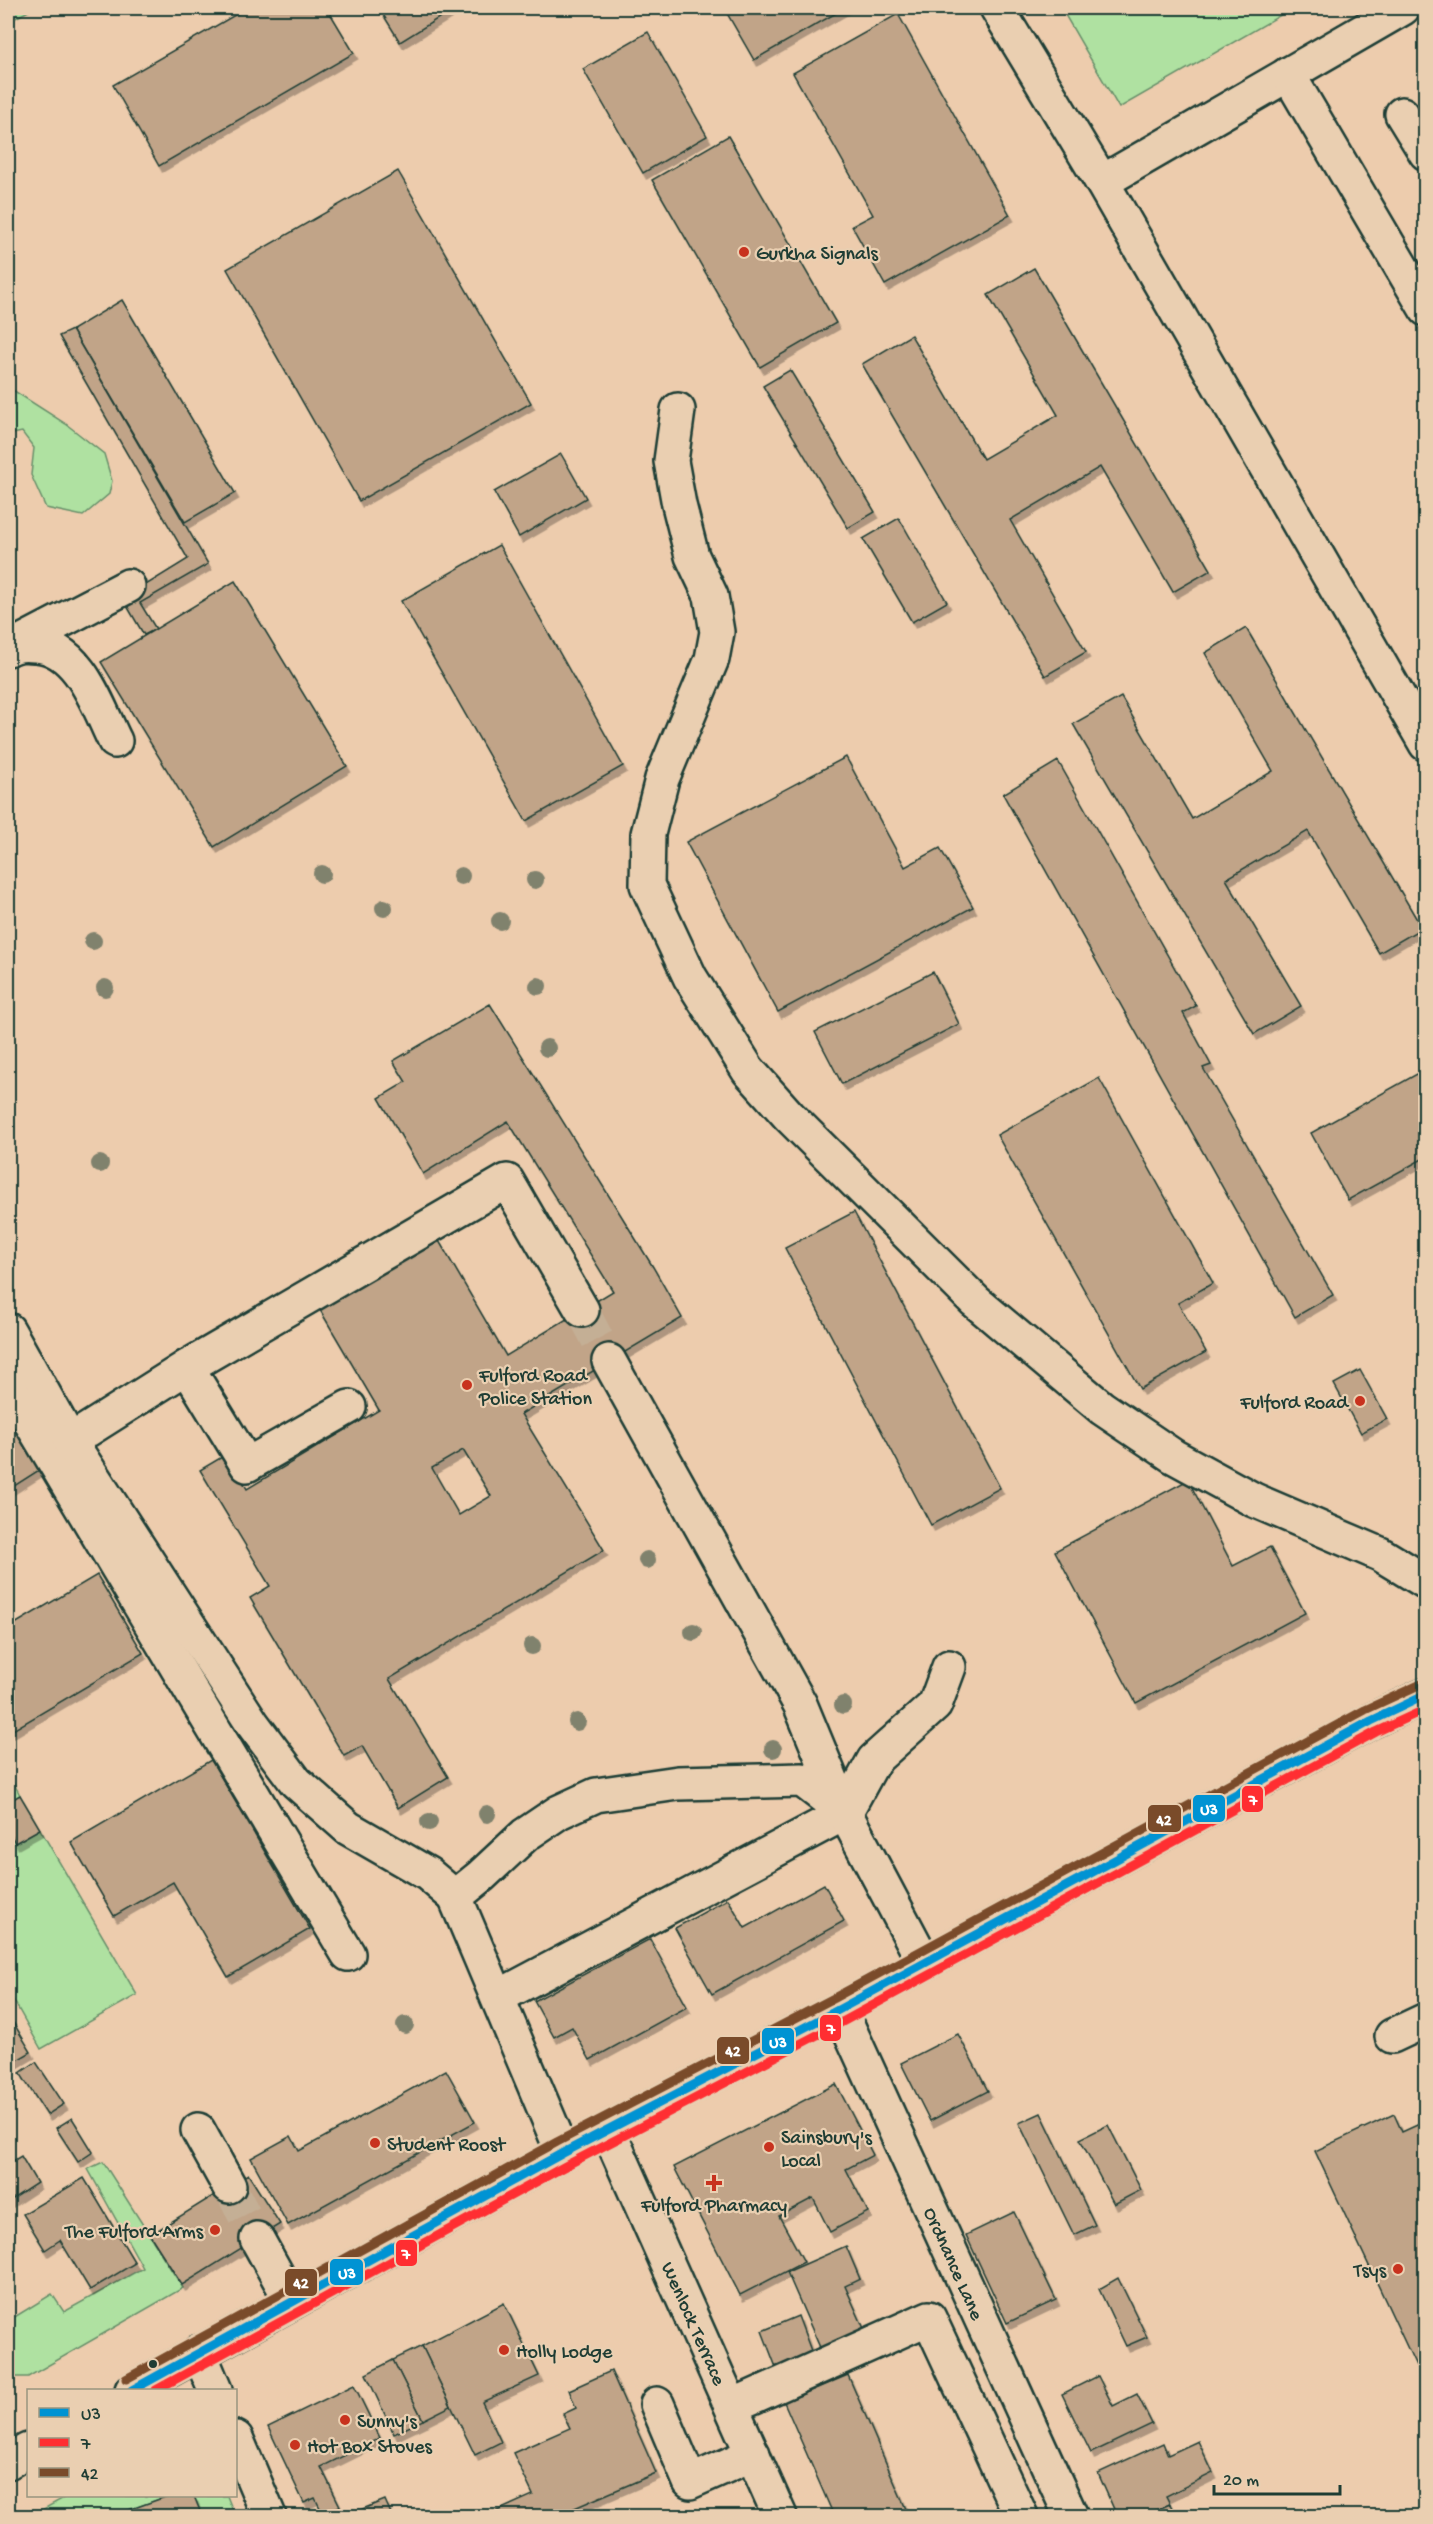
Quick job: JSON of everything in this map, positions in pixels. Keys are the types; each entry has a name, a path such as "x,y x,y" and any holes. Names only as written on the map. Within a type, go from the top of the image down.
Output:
{"main road":[{"path":"997,8 1102,182 1425,744"},
{"path":"1102,182 1403,8"},
{"path":"1288,75 1425,309"},
{"path":"1402,114 1425,153"},
{"path":"678,410 671,461 684,525 693,556 711,596 717,632 712,659 662,779 648,834 647,885 690,977 748,1070 789,1116 975,1301 1102,1408 1173,1456 1254,1500 1371,1550 1425,1582"},
{"path":"12,646 128,586"},
{"path":"12,646 43,645 63,655 78,669 115,741"},
{"path":"70,1442 187,1367 507,1181 582,1310"},
{"path":"8,1330 70,1442 252,1723 296,1782 348,1828 428,1874 455,1896 563,2153"},
{"path":"609,1361 800,1704 845,1813 924,1962"},
{"path":"187,1367 248,1466 349,1407"},
{"path":"8,1384 348,1954"},
{"path":"498,1997 845,1813 874,1760 935,1705 949,1666"},
{"path":"135,2389 563,2153 840,2008 1371,1721 1425,1695"},
{"path":"455,1896 481,1876 525,1835 559,1812 596,1795 678,1783 802,1780 845,1813"},
{"name":"Ordnance Lane","path":"840,2008 1071,2517"},
{"path":"1392,2036 1425,2020"},
{"path":"198,2130 229,2186"},
{"name":"Wenlock Terrace","path":"608,2130 780,2517"},
{"path":"257,2239 292,2302"},
{"path":"732,2406 929,2318 1021,2517"},
{"path":"199,2352 214,2389"},
{"path":"657,2404 690,2482 753,2454"},
{"path":"237,2440 268,2517"}],"green space":[{"path":"8,8 34,8 8,22"},
{"path":"1061,8 1293,8 1119,108"},
{"path":"8,387 66,424 104,454 112,481 109,494 83,516 46,508 31,475 34,448 22,432 8,435"},
{"path":"8,1773 20,1795 8,1802"},
{"path":"8,1829 16,1843 40,1829 137,1995 41,2049 10,1994 8,1995"},
{"path":"103,2162 183,2288 28,2377 8,2375 8,2321 52,2294 64,2312 143,2268 88,2169"},
{"path":"65,2497 165,2497 112,2516 31,2516"},
{"path":"194,2497 227,2497 235,2516 202,2516"}],"building":[{"path":"247,8 327,8 354,53 159,166 113,85"},
{"path":"379,8 455,8 400,42"},
{"path":"724,8 845,8 754,60"},
{"path":"898,14 1010,215 885,285 852,226 873,215 793,73"},
{"path":"648,32 707,136 643,173 583,69"},
{"name":"Gurkha Signals","path":"728,136 836,323 760,367 652,180"},
{"path":"398,171 531,403 359,501 227,269"},
{"path":"1034,268 1211,570 1173,592 1100,467 1010,520 1086,652 1045,676 862,364 911,335 983,459 1058,415 988,295"},
{"path":"122,300 235,493 185,522 72,330"},
{"path":"72,330 208,564 140,603 156,629 144,635 123,599 188,559 59,336"},
{"path":"790,370 875,512 848,528 763,386"},
{"path":"561,454 586,498 519,537 494,492"},
{"path":"899,518 947,602 912,622 863,539"},
{"path":"499,545 623,766 526,821 401,601"},
{"path":"235,581 347,766 214,847 101,662"},
{"path":"1246,628 1422,928 1379,953 1308,831 1226,879 1301,1006 1254,1034 1073,724 1121,697 1192,819 1273,771 1205,653"},
{"path":"846,757 905,867 940,848 973,907 778,1012 686,842"},
{"path":"1058,761 1196,1006 1183,1013 1211,1065 1203,1068 1333,1295 1295,1317 1003,794"},
{"path":"933,972 959,1024 842,1084 815,1032"},
{"name":"Fulford Road Police Station","path":"490,1004 653,1267 682,1318 521,1414 604,1550 389,1679 448,1777 398,1808 362,1746 344,1756 250,1598 270,1586 200,1470 227,1454 247,1489 379,1410 320,1310 438,1239 506,1356 613,1291 508,1121 423,1174 379,1098 406,1082 393,1061","holes":["463,1450 491,1496 459,1515 432,1468"]},
{"path":"1426,1069 1426,1157 1348,1200 1311,1133"},
{"path":"1099,1078 1213,1283 1178,1303 1206,1352 1140,1389 997,1135"},
{"path":"854,1212 1000,1488 931,1525 785,1248"},
{"name":"Fulford Road","path":"1360,1370 1387,1419 1361,1433 1334,1384"},
{"path":"8,1407 44,1467 8,1490"},
{"path":"1188,1480 1233,1566 1270,1547 1305,1613 1136,1703 1055,1551"},
{"path":"97,1575 143,1653 8,1733 8,1628"},
{"path":"211,1760 310,1929 228,1977 173,1882 114,1916 71,1842"},
{"path":"20,1795 40,1829 15,1843 8,1829 8,1802"},
{"path":"824,1884 844,1921 712,1994 675,1928 728,1899 745,1928"},
{"path":"650,1939 687,2007 590,2060 572,2027 554,2037 534,2001"},
{"path":"8,2014 31,2052 14,2062 8,2052"},
{"path":"958,2034 988,2091 930,2121 901,2063"},
{"path":"36,2062 64,2104 47,2115 20,2073"},
{"name":"Student Roost","path":"446,2070 475,2122 288,2225 251,2158 291,2136 299,2151"},
{"path":"836,2084 873,2155 846,2169 868,2212 830,2232 813,2198 779,2216 804,2262 740,2295 674,2167"},
{"path":"1041,2113 1095,2225 1074,2235 1019,2123"},
{"name":"Tsys","path":"1394,2114 1402,2132 1426,2121 1426,2387 1315,2151"},
{"path":"72,2118 93,2152 78,2162 56,2128"},
{"path":"1108,2125 1141,2190 1114,2204 1080,2139"},
{"path":"21,2156 37,2183 8,2202 8,2164"},
{"name":"The Fulford Arms","path":"248,2174 280,2224 182,2285 150,2235"},
{"path":"84,2178 135,2263 90,2290 60,2240 45,2250 23,2214"},
{"path":"1014,2212 1056,2300 1007,2323 966,2235"},
{"path":"846,2246 860,2279 845,2286 866,2333 822,2352 787,2272"},
{"path":"1118,2278 1147,2337 1126,2346 1099,2289"},
{"path":"504,2303 539,2376 482,2402 501,2442 475,2455 422,2346"},
{"path":"798,2316 813,2356 777,2370 762,2331"},
{"path":"422,2346 451,2406 423,2420 393,2360"},
{"path":"393,2360 423,2420 394,2434 366,2374"},
{"path":"611,2371 656,2473 556,2516 491,2516 490,2514 533,2495 513,2453 570,2428 563,2414 576,2408 569,2390"},
{"path":"848,2375 909,2516 834,2516 784,2402"},
{"path":"1098,2376 1113,2406 1137,2394 1152,2424 1091,2453 1062,2394"},
{"path":"354,2385 380,2438 321,2467 340,2506 323,2514 315,2498 304,2503 268,2427"},
{"path":"1198,2441 1213,2473 1166,2496 1170,2504 1143,2516 1117,2516 1098,2473 1163,2443 1168,2455"},
{"path":"165,2497 194,2497 202,2516 112,2516"},
{"path":"385,2500 392,2516 345,2516"},
{"path":"1170,2504 1176,2516 1143,2516"}],"tunnel":[{"path":"582,1310 609,1361"},
{"path":"229,2186 257,2239"}],"transit line":[{"name":"42","path":"126,2379 557,2142 834,1998 1365,1710 1421,1684"},
{"name":"U3","path":"134,2389 563,2153 840,2009 1371,1721 1426,1695"},
{"name":"7","path":"158,2389 569,2164 846,2020 1376,1732 1426,1709"}],"place":[{"name":"Gurkha Signals","path":"744,252"},
{"name":"Fulford Road Police Station","path":"467,1385"},
{"name":"Fulford Road","path":"1360,1401"},
{"name":"Student Roost","path":"375,2143"},
{"name":"Sainsbury's Local","path":"769,2147"},
{"name":"Fulford Pharmacy","path":"714,2183"},
{"name":"The Fulford Arms","path":"215,2230"},
{"name":"Tsys","path":"1398,2269"},
{"name":"Holly Lodge","path":"504,2350"},
{"name":"Sunny's","path":"345,2420"},
{"name":"Hot Box Stoves","path":"295,2445"}]}
